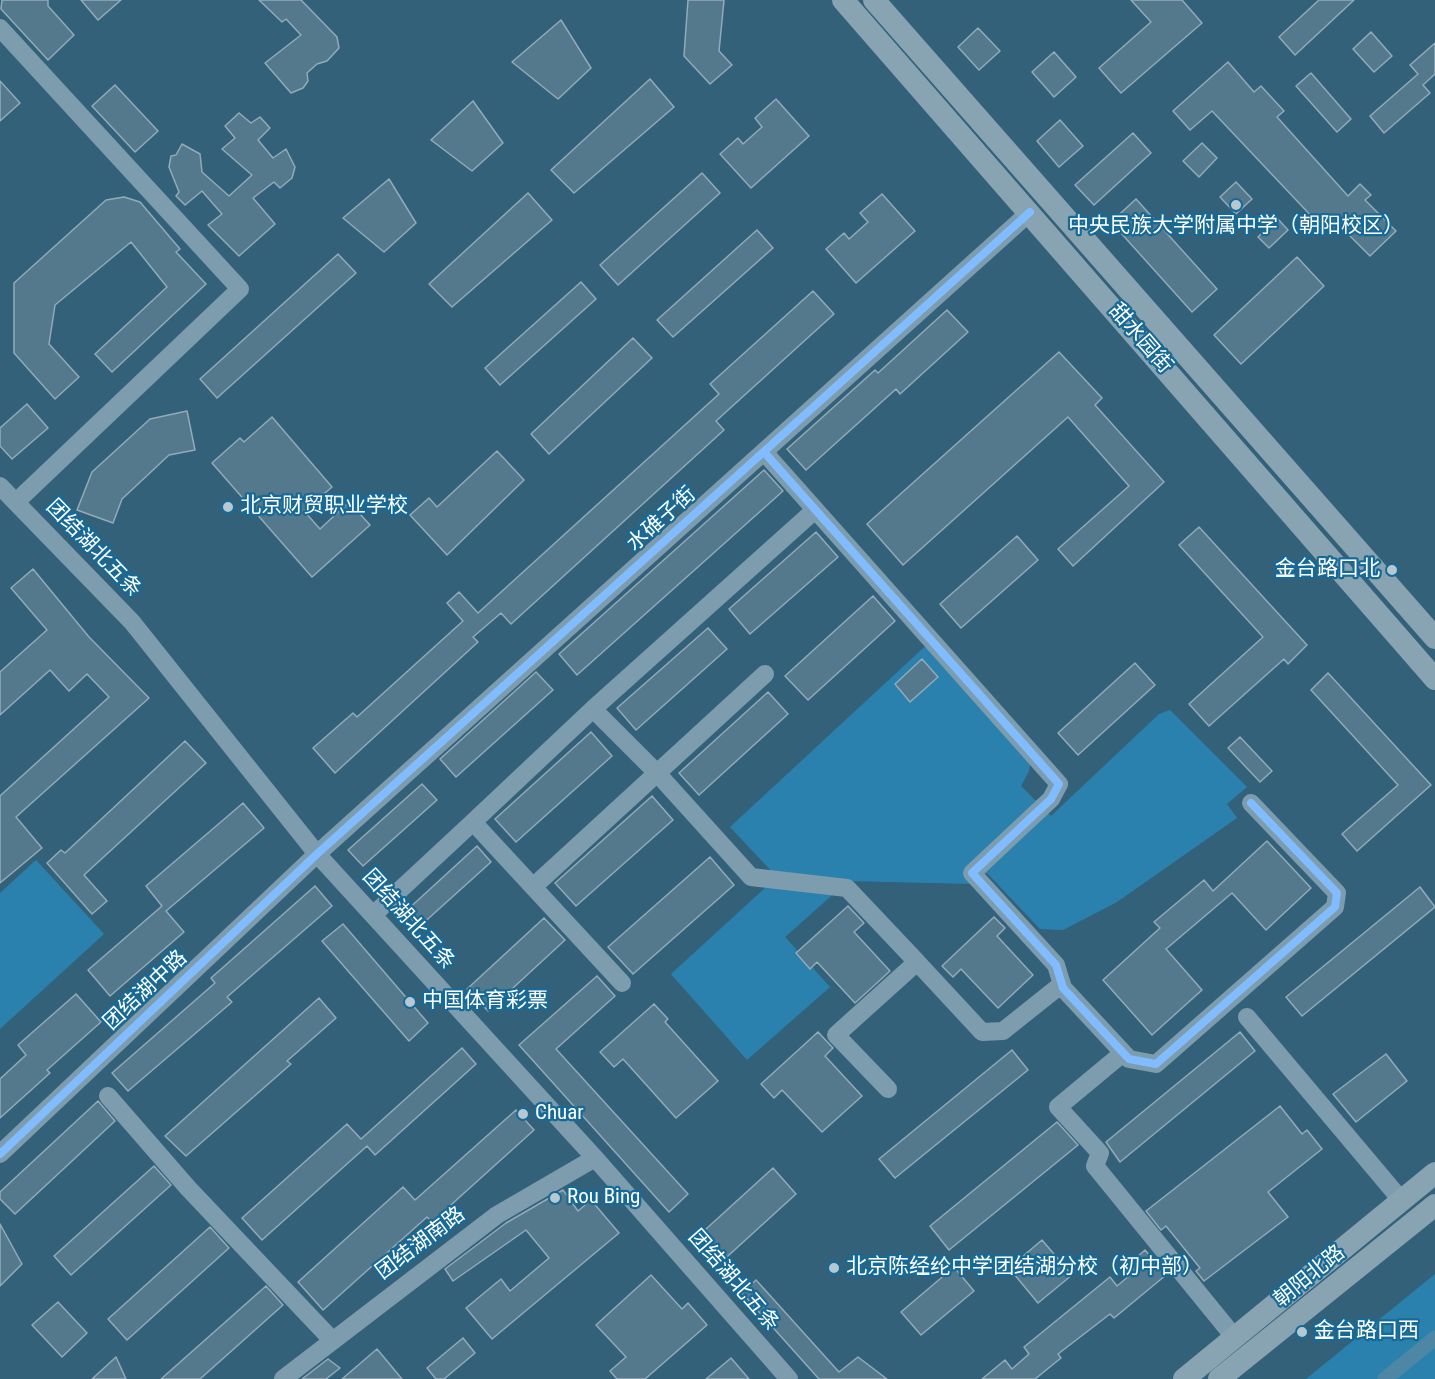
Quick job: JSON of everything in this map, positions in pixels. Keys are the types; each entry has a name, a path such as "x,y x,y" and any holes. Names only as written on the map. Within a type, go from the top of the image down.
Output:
{"main road":[{"name":"甜水园街","path":"874,0 1435,638"},
{"name":"甜水园街","path":"855,4 1030,212 1435,679"},
{"name":"朝阳北路","path":"1184,1379 1435,1173"},
{"name":"朝阳北路","path":"1219,1379 1435,1205"}],"street":[{"path":"0,28 240,290 16,502"},
{"name":"水碓子街","path":"317,854 1030,212"},
{"path":"764,452 1059,784 1051,799 972,873 1056,965 1062,984 1129,1059 1156,1064 1335,907 1337,893 1251,803"},
{"name":"团结湖北五条","path":"0,486 132,622 317,854 595,1158 789,1379"},
{"path":"373,915 593,709 815,510"},
{"path":"533,887 765,674"},
{"path":"593,709 657,773 751,877 847,888 982,1032 1003,1031 1062,984"},
{"path":"473,822 622,983"},
{"name":"团结湖中路","path":"0,1154 317,854"},
{"path":"888,1089 837,1035 917,962"},
{"path":"1247,1017 1402,1201"},
{"path":"1123,1053 1058,1107 1100,1153 1095,1166 1235,1338"},
{"path":"108,1096 188,1188 333,1341"},
{"name":"团结湖南路","path":"282,1379 496,1215 595,1158"}],"shaded area":[{"path":"934,638 1033,747 1029,771 1021,786 1051,816 1159,714 1170,710 1247,787 1227,804 1237,818 1117,902 1063,930 1040,929 988,874 979,872 974,884 848,881 785,937 830,987 747,1060 671,974 777,877 730,827"},
{"path":"36,860 104,934 0,1029 0,893"},
{"path":"1435,1274 1435,1379 1306,1379"}],"building":[{"path":"2,0 48,0 48,6 74,35 48,60 1,9"},
{"path":"81,0 121,0 98,20"},
{"path":"259,0 301,0 337,37 339,48 327,61 317,64 307,73 308,81 303,88 291,93 265,63 301,35 286,19 282,22"},
{"path":"688,0 724,0 719,51 732,65 710,84 684,56"},
{"path":"1131,0 1182,0 1202,23 1121,93 1099,68 1151,22"},
{"path":"1319,0 1354,0 1295,55 1279,37"},
{"path":"561,20 591,68 558,99 512,62"},
{"path":"978,28 1000,51 979,70 958,47"},
{"path":"1371,32 1392,56 1374,72 1353,49"},
{"path":"1435,43 1435,74 1423,85 1430,93 1384,133 1370,116 1418,74 1410,65"},
{"path":"1054,52 1076,77 1054,97 1032,72"},
{"path":"1228,62 1254,92 1261,86 1284,111 1277,117 1348,196 1360,184 1371,195 1365,200 1396,231 1370,256 1339,225 1331,232 1318,218 1316,221 1212,111 1190,130 1173,111"},
{"path":"1311,73 1351,119 1337,132 1296,86"},
{"path":"650,79 674,107 574,193 551,170"},
{"path":"0,81 20,103 0,121"},
{"path":"115,85 158,131 135,152 92,106"},
{"path":"776,99 809,136 751,188 720,154 738,138 743,144 762,127 755,118"},
{"path":"473,101 503,143 472,171 431,140"},
{"path":"239,113 251,123 260,117 270,128 258,140 273,158 286,149 295,167 292,178 280,188 274,182 253,198 275,224 239,256 208,225 222,214 202,191 185,205 176,196 179,192 169,167 171,156 176,155 182,144 200,154 202,172 229,196 252,175 222,149 235,138 225,126"},
{"path":"1060,120 1083,146 1059,167 1037,141"},
{"path":"1133,133 1151,153 1094,205 1075,185"},
{"path":"1202,143 1217,158 1199,177 1183,161"},
{"path":"702,173 720,193 618,285 600,265"},
{"path":"389,179 416,223 384,252 343,218"},
{"path":"1236,182 1252,199 1236,214 1220,197"},
{"path":"528,193 552,220 452,307 429,284"},
{"path":"882,194 915,231 856,283 826,249 844,233 849,239 868,222 860,213"},
{"path":"124,197 140,202 180,249 176,252 206,284 112,372 95,354 167,287 131,242 55,305 49,344 79,377 55,399 14,353 14,283 106,200"},
{"path":"1136,199 1217,289 1192,312 1111,222"},
{"path":"1277,218 1288,230 1269,248 1258,237"},
{"path":"757,230 773,248 673,337 657,320"},
{"path":"338,254 356,273 217,398 200,379"},
{"path":"1297,257 1324,286 1241,364 1214,335"},
{"path":"581,282 596,299 500,385 485,368"},
{"path":"813,291 834,314 716,421 724,430 511,624 501,613 473,637 478,642 335,773 313,748 353,713 357,717 463,621 447,603 459,592 478,613 719,394 710,384"},
{"path":"947,310 968,332 900,394 896,389 806,470 787,449 875,370 878,373"},
{"path":"633,338 652,358 549,454 531,434"},
{"path":"1059,352 1102,398 1095,405 1164,482 1073,566 1058,549 1129,486 1068,417 903,565 867,524"},
{"path":"27,404 48,428 12,459 0,446 0,428"},
{"path":"187,411 195,450 169,455 122,499 113,523 77,510 92,472 150,419"},
{"path":"272,417 332,487 304,511 320,529 349,502 370,525 312,577 212,463 240,438 244,442"},
{"path":"497,451 524,480 447,555 410,515 429,498 437,507"},
{"path":"764,470 783,491 577,675 559,654"},
{"path":"1199,527 1307,645 1288,664 1284,659 1209,726 1189,704 1263,637 1179,545"},
{"path":"816,532 838,557 750,634 729,609"},
{"path":"1017,536 1038,560 961,628 940,604"},
{"path":"33,569 89,637 149,698 16,817 42,848 0,883 0,796 109,697 87,674 69,691 50,670 0,715 0,672 47,630 11,588"},
{"path":"873,596 895,621 808,700 785,676"},
{"path":"708,628 727,649 636,730 617,708"},
{"path":"922,659 938,677 910,702 895,684"},
{"path":"1135,663 1155,685 1078,755 1058,733"},
{"path":"536,672 553,690 456,777 440,759"},
{"path":"1328,673 1431,785 1357,851 1342,834 1398,785 1311,690"},
{"path":"768,692 788,714 699,795 679,773"},
{"path":"591,732 612,756 516,842 495,819"},
{"path":"1240,737 1272,771 1260,782 1228,748"},
{"path":"185,741 206,763 84,875 107,901 92,914 47,863 61,850 65,853"},
{"path":"422,784 437,800 363,866 348,850"},
{"path":"652,796 673,820 576,906 555,883"},
{"path":"243,803 264,828 166,911 184,932 110,996 88,970 162,906 146,886"},
{"path":"1267,841 1311,888 1266,930 1232,893 1166,949 1202,990 1152,1035 1103,980 1160,928 1154,922 1204,880 1213,891"},
{"path":"477,846 491,862 419,927 405,912"},
{"path":"710,857 734,885 633,974 608,947"},
{"path":"315,886 332,906 227,997 232,1002 128,1091 112,1073 215,983 211,978"},
{"path":"1420,887 1435,907 1302,1016 1286,997"},
{"path":"848,906 864,923 854,932 890,971 855,1003 817,962 810,969 796,953"},
{"path":"994,917 1005,928 997,936 1033,975 998,1008 961,969 953,977 942,966"},
{"path":"544,918 565,940 488,1011 467,989"},
{"path":"343,924 428,1023 409,1041 322,941"},
{"path":"597,976 615,996 556,1049 688,1194 669,1212 519,1045"},
{"path":"76,994 101,1022 47,1070 50,1073 0,1118 0,1079 26,1055 18,1045"},
{"path":"319,998 336,1018 287,1061 291,1064 186,1156 165,1136"},
{"path":"654,1004 668,1019 665,1022 718,1081 676,1118 623,1059 614,1067 600,1052"},
{"path":"818,1032 833,1048 825,1056 862,1096 822,1132 782,1090 774,1098 761,1084"},
{"path":"1240,1032 1255,1051 1120,1162 1106,1142"},
{"path":"462,1048 476,1064 375,1155 367,1146 262,1240 242,1218 347,1124 361,1139"},
{"path":"1012,1050 1028,1070 895,1178 879,1159"},
{"path":"1386,1054 1407,1081 1356,1122 1333,1094"},
{"path":"98,1101 115,1121 15,1214 0,1199 0,1192"},
{"path":"1280,1106 1302,1134 1307,1130 1322,1149 1268,1192 1288,1217 1204,1281 1196,1271 1200,1268 1166,1226 1161,1230 1146,1211"},
{"path":"516,1110 534,1130 432,1222 427,1217 323,1310 298,1282 403,1187 415,1200"},
{"path":"1057,1122 1078,1145 949,1250 930,1226"},
{"path":"154,1166 171,1185 71,1275 54,1256"},
{"path":"773,1168 796,1194 718,1265 695,1239"},
{"path":"563,1190 578,1211 591,1200 619,1233 492,1339 466,1308 501,1279 510,1291 549,1258 526,1230 453,1281 445,1269 506,1223"},
{"path":"0,1224 22,1264 0,1286"},
{"path":"210,1227 229,1248 127,1340 108,1319"},
{"path":"1042,1240 1072,1275 1038,1303 1009,1268"},
{"path":"1145,1250 1166,1275 1114,1318 1110,1314 1058,1354 1061,1358 1035,1379 982,1379 1005,1360 1012,1369 1029,1354 1024,1347 1110,1277 1117,1286 1135,1271 1129,1264"},
{"path":"954,1267 974,1291 921,1335 901,1312"},
{"path":"651,1275 682,1309 688,1303 707,1325 645,1379 617,1379 610,1371 626,1357 596,1325"},
{"path":"756,1280 839,1372 858,1357 887,1379 819,1379 742,1293"},
{"path":"266,1286 283,1305 200,1379 161,1379"},
{"path":"58,1302 87,1333 62,1357 32,1325"},
{"path":"463,1338 475,1353 444,1379 436,1379 427,1368"},
{"path":"377,1349 402,1379 342,1379"},
{"path":"116,1357 126,1379 92,1379"},
{"path":"731,1358 749,1379 706,1379"},
{"path":"328,1359 340,1368 326,1379 302,1379"}],"waterway":[{"path":"1385,1379 1435,1338"}],"cycle path":[{"path":"0,1154 317,854 1030,212"},
{"path":"764,452 1059,784 1051,799 972,873 1056,965 1063,988 1129,1059 1156,1064 1335,907 1337,893 1251,803"}],"place":[{"name":"中央民族大学附属中学（朝阳校区）","path":"1236,205"},
{"name":"北京财贸职业学校","path":"228,507"},
{"name":"金台路口北","path":"1392,570"},
{"name":"中国体育彩票","path":"410,1002"},
{"name":"Chuar","path":"523,1114"},
{"name":"Rou Bing","path":"555,1198"},
{"name":"北京陈经纶中学团结湖分校（初中部）","path":"834,1268"},
{"name":"金台路口西","path":"1302,1332"}]}
